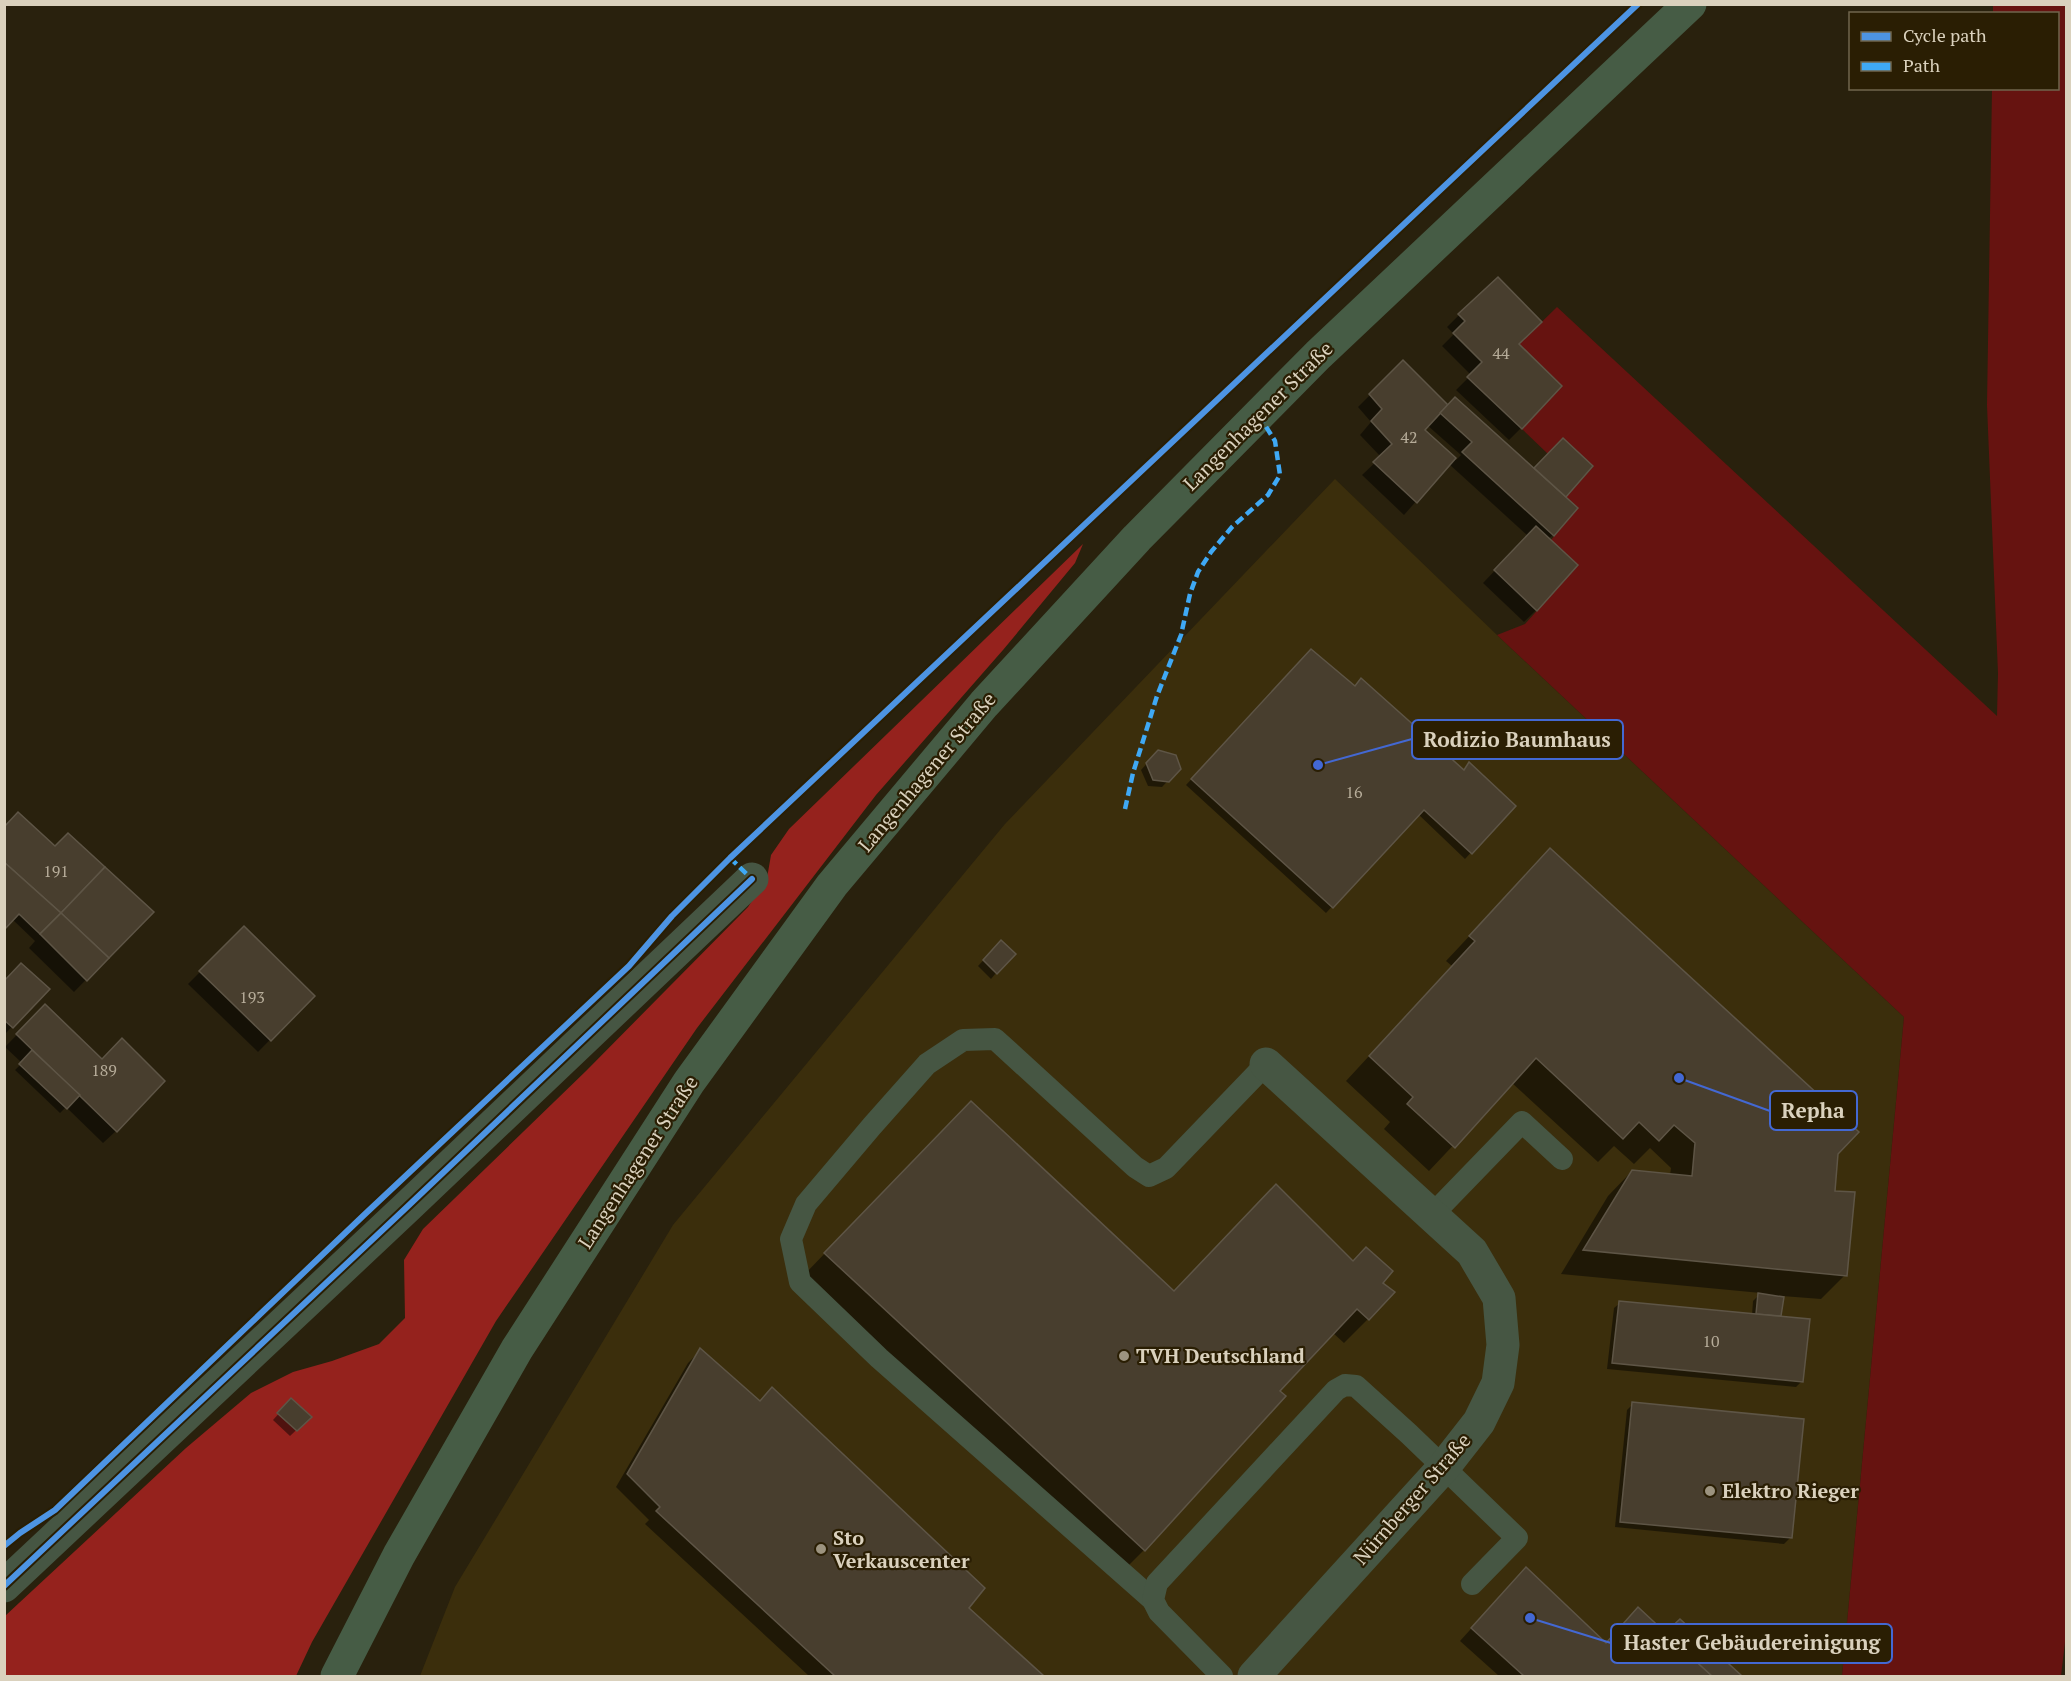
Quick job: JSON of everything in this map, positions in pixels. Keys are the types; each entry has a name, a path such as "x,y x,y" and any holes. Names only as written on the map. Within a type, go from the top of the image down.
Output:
{"main road":[{"name":"Langenhagener Straße","path":"337,1677 399,1555 517,1349 689,1082 832,885 984,704 1177,497 1318,355 1690,4"}],"street":[{"path":"4,1586 407,1208 752,879"},
{"name":"Nürnberger Straße","path":"1254,1677 1443,1468 1479,1422 1498,1383 1503,1345 1499,1298 1472,1252 1266,1064"}],"lane":[{"path":"1222,1677 1159,1612 1153,1600 879,1358 800,1282 791,1239 807,1204 872,1126 927,1064 963,1040 994,1039 1135,1167 1149,1176 1166,1168 1266,1064"},
{"path":"1432,1215 1522,1122 1562,1159"},
{"path":"1153,1600 1157,1582 1262,1481 1336,1390 1345,1386 1356,1386 1517,1538 1472,1584"}],"shaded area":[{"path":"1993,5 2066,5 2066,1634 2061,1676 1842,1676 1904,1017 1497,635 1525,624 1578,565 1551,540 1578,508 1566,497 1593,467 1563,439 1548,454 1522,429 1562,386 1519,344 1557,307 1997,716 1998,673 1987,405 1992,90 2059,90 2059,12 1993,12"},
{"path":"1335,479 1497,635 1904,1017 1842,1676 420,1676 455,1587 673,1225 1005,824"},
{"path":"1083,544 1075,563 1003,650 876,795 697,1028 496,1321 312,1642 296,1676 5,1676 5,1616 186,1448 251,1393 293,1372 379,1344 405,1318 404,1260 423,1229 586,1071 748,907 767,878 771,855 789,829"}],"building":[{"path":"1498,277 1542,322 1519,344 1562,386 1522,429 1467,377 1482,362 1453,333 1465,321 1458,314"},
{"path":"1403,360 1448,405 1425,430 1456,458 1417,503 1373,462 1392,444 1371,421 1382,409 1369,394"},
{"path":"1455,397 1578,508 1554,536 1462,452 1472,442 1440,413"},
{"path":"1563,438 1593,466 1566,497 1534,468"},
{"path":"1536,526 1578,565 1537,611 1494,570"},
{"path":"1311,649 1355,686 1361,678 1464,770 1469,762 1516,806 1472,854 1424,810 1333,908 1191,779"},
{"path":"1158,750 1176,755 1181,769 1169,782 1153,780 1146,763"},
{"path":"18,812 55,846 68,833 105,867 61,913 4,862 4,827"},
{"path":"1550,848 1859,1132 1838,1154 1835,1191 1855,1192 1847,1276 1583,1250 1632,1170 1692,1176 1695,1143 1674,1125 1659,1141 1639,1122 1623,1139 1536,1058 1455,1148 1407,1104 1413,1097 1369,1056 1475,941 1469,936"},
{"path":"4,862 61,913 40,934 19,914 4,930"},
{"path":"105,867 154,912 109,958 61,913"},
{"path":"61,913 109,958 87,981 40,934"},
{"path":"244,926 315,996 271,1041 199,971"},
{"path":"1001,940 1016,954 997,974 983,960"},
{"path":"21,963 50,989 13,1028 4,1020 4,981"},
{"path":"45,1004 102,1059 122,1038 165,1081 117,1132 16,1034"},
{"path":"32,1050 80,1095 67,1109 19,1064"},
{"name":"TVH Deutschland","path":"971,1101 1174,1291 1276,1184 1353,1261 1366,1247 1393,1271 1383,1283 1395,1292 1369,1320 1357,1309 1280,1391 1286,1396 1145,1551 824,1253"},
{"path":"1758,1293 1784,1297 1781,1316 1756,1314"},
{"path":"1619,1301 1810,1319 1803,1382 1612,1363"},
{"name":"Sto Verkauscenter","path":"700,1348 760,1401 772,1387 985,1588 969,1608 1044,1676 835,1676 656,1511 660,1507 627,1474"},
{"path":"291,1398 312,1417 297,1431 277,1413"},
{"name":"Elektro Rieger","path":"1632,1402 1804,1419 1792,1538 1620,1522"},
{"path":"1526,1567 1606,1643 1638,1607 1712,1676 1524,1676 1471,1628"},
{"path":"1680,1619 1742,1676 1712,1676 1665,1633"}],"marked path":[{"path":"1125,809 1133,773 1157,696 1181,635 1190,594 1198,572 1232,527 1268,495 1280,475 1275,441 1258,414"},
{"path":"730,858 752,879"}],"cycle path":[{"path":"4,1546 55,1510 629,966 672,916 730,858 1638,4"},
{"path":"4,1586 752,879"}],"place":[{"name":"Rodizio Baumhaus","path":"1318,765"},
{"name":"Repha","path":"1679,1078"},
{"name":"TVH Deutschland","path":"1124,1356"},
{"name":"Elektro Rieger","path":"1710,1491"},
{"name":"Sto Verkauscenter","path":"821,1549"},
{"name":"Haster Gebäudereinigung","path":"1530,1618"}]}
